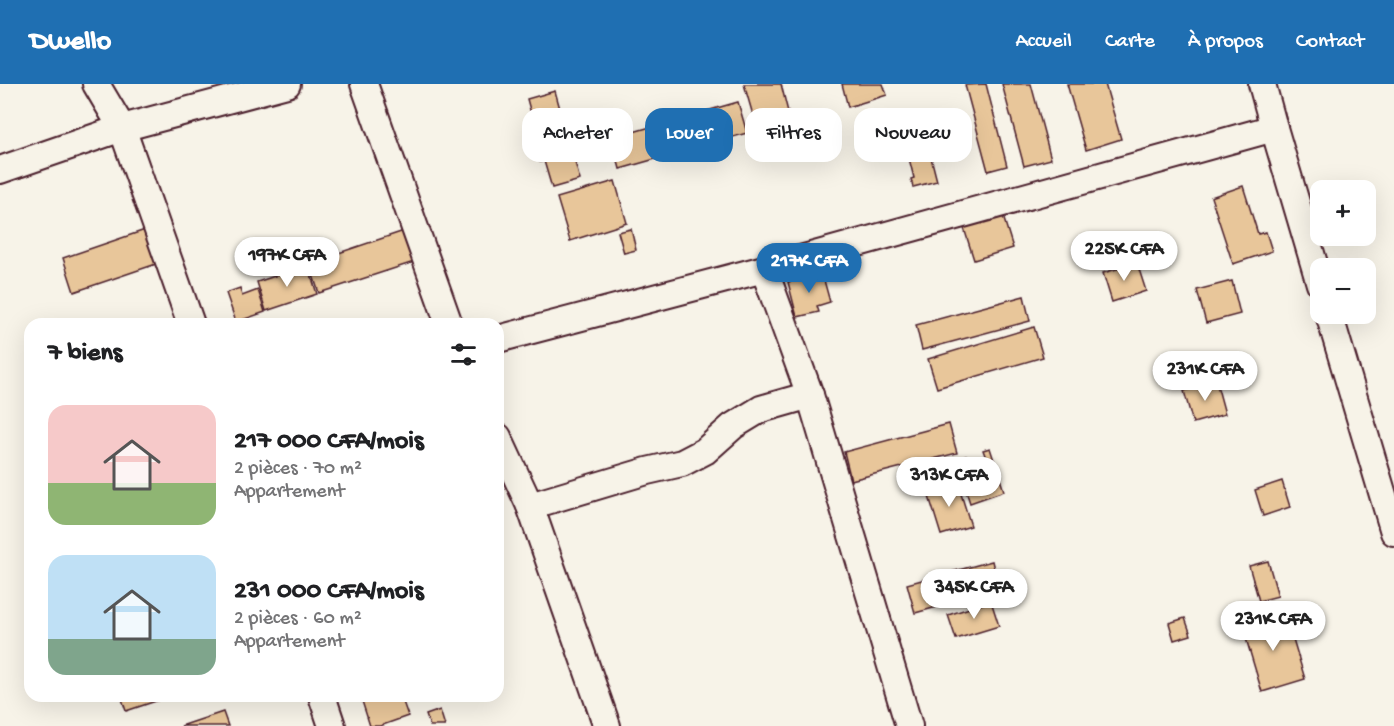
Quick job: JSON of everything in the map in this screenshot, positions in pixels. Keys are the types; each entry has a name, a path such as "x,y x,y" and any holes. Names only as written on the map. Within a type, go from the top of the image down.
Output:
{"street":[{"path":"96,84 122,128 189,318"},
{"path":"0,170 122,128 287,84"},
{"path":"364,84 447,318"},
{"path":"1262,84 1312,258"},
{"path":"504,337 764,270 1274,129"},
{"path":"764,270 810,395 909,726"},
{"path":"1332,324 1394,532"},
{"path":"530,506 647,471 682,463 705,451 733,426 761,409 810,395"},
{"path":"504,450 530,506 607,726"},
{"path":"324,702 332,726"}],"building":[{"path":"744,84 781,84 787,108 751,108"},
{"path":"842,84 883,84 887,95 848,107"},
{"path":"986,84 1007,166 988,171 965,85"},
{"path":"1002,84 1031,84 1051,159 1024,166"},
{"path":"1067,84 1105,84 1121,139 1086,150"},
{"path":"555,91 560,108 529,108 527,99"},
{"path":"738,102 745,134 733,137 733,108 717,108"},
{"path":"645,129 645,162 620,169 618,162 633,162 633,132"},
{"path":"544,162 575,162 580,180 552,188"},
{"path":"910,162 932,162 937,181 913,187 911,179 914,178"},
{"path":"615,181 627,223 570,241 557,198"},
{"path":"1243,186 1258,234 1266,232 1272,251 1233,264 1211,197"},
{"path":"1003,216 1013,248 974,260 964,228"},
{"path":"151,228 162,262 74,292 63,258"},
{"path":"631,229 636,250 624,253 618,232"},
{"path":"404,231 414,262 319,293 309,263"},
{"path":"1137,263 1146,291 1112,302 1103,273"},
{"path":"308,265 317,294 266,311 257,282"},
{"path":"822,273 830,302 817,306 819,312 797,317 788,282"},
{"path":"1232,281 1240,314 1206,323 1197,290"},
{"path":"240,288 242,296 258,290 265,312 248,318 235,318 226,293"},
{"path":"1024,296 1030,321 922,350 916,325"},
{"path":"1034,327 1043,357 937,388 928,359"},
{"path":"1216,381 1225,414 1193,423 1184,391"},
{"path":"949,424 957,453 851,480 844,452"},
{"path":"990,448 1004,491 970,503 956,460 966,456 969,464 986,458 983,450"},
{"path":"957,481 971,526 941,535 927,490"},
{"path":"1282,481 1290,507 1263,516 1255,490"},
{"path":"992,561 999,590 915,613 907,584"},
{"path":"1268,561 1278,596 1259,601 1249,566"},
{"path":"991,601 999,626 956,639 948,615"},
{"path":"1285,612 1305,679 1262,692 1242,625"},
{"path":"1185,618 1191,635 1174,640 1169,623"},
{"path":"123,702 153,702 126,711"},
{"path":"362,702 403,702 408,716 380,726 370,726"},
{"path":"440,710 445,726 430,726 426,715"},
{"path":"223,712 228,726 181,726"}]}
